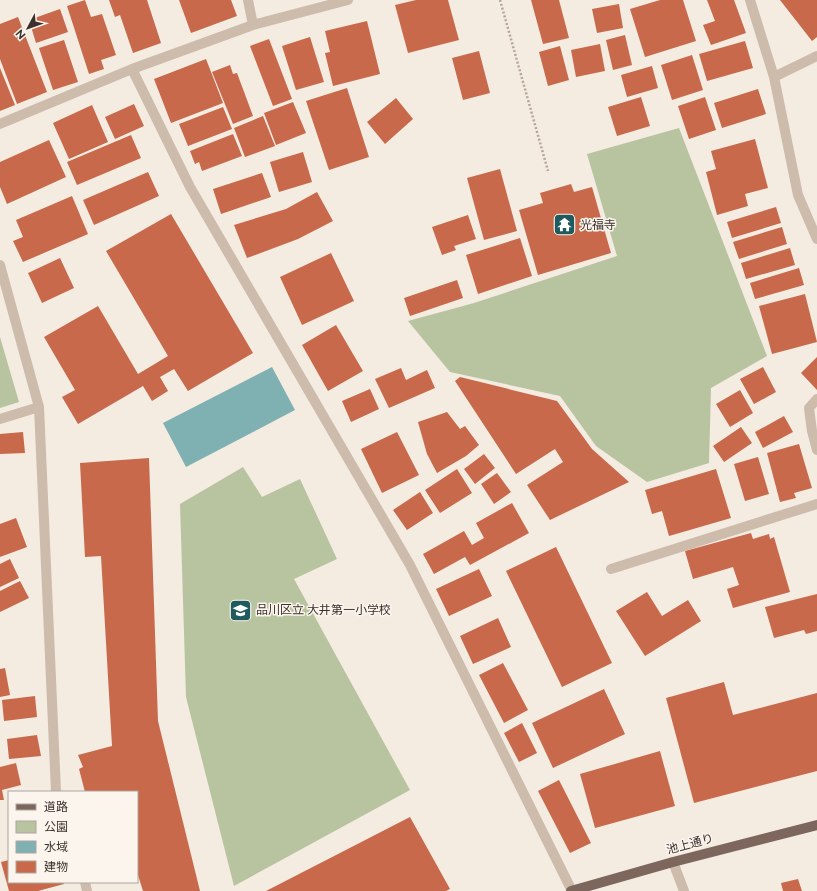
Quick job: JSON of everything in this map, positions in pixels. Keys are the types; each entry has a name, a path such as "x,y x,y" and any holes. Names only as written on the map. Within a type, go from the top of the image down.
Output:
{"main road":[{"name":"池上通り","path":"571,891 673,862 817,825"}],"street":[{"path":"248,0 254,25"},
{"path":"0,124 132,69 254,25 348,0"},
{"path":"750,0 774,77 798,194 817,239"},
{"path":"774,77 817,56"},
{"path":"132,69 190,187 410,565 571,891"},
{"path":"0,265 39,407 56,791"},
{"path":"817,399 809,408 817,450"},
{"path":"0,419 39,407"},
{"path":"611,568 817,504"},
{"path":"673,862 684,891"}],"path":[{"path":"500,0 548,171"}],"green space":[{"path":"679,128 767,356 711,388 709,463 647,482 596,446 560,396 450,372 408,321 474,303 617,256 587,154"},
{"path":"0,337 19,402 0,408"},
{"path":"243,467 262,497 300,479 337,559 294,579 410,790 234,886 186,697 180,504"}],"water":[{"path":"272,367 295,410 186,467 163,423"}],"building":[{"path":"85,0 91,17 102,14 116,55 101,60 104,69 89,74 67,6"},
{"path":"109,0 147,0 161,43 133,53 120,15 115,17"},
{"path":"179,0 231,0 237,16 191,33"},
{"path":"416,0 448,0 459,40 408,53 395,5"},
{"path":"531,0 559,0 569,38 543,44"},
{"path":"660,0 683,0 696,41 645,57 630,9"},
{"path":"707,0 734,0 746,33 711,45 703,25 715,21"},
{"path":"780,0 817,0 817,37 812,41"},
{"path":"619,4 623,28 597,33 592,9"},
{"path":"60,9 68,32 36,43 29,20"},
{"path":"18,17 47,92 17,104 0,59 0,24"},
{"path":"367,21 380,74 333,86 325,53 330,52 325,31"},
{"path":"625,35 632,65 613,70 606,40"},
{"path":"310,37 324,82 296,90 282,46"},
{"path":"269,39 292,99 273,106 250,46"},
{"path":"64,40 78,82 53,90 39,48"},
{"path":"745,41 753,68 707,81 699,54"},
{"path":"600,44 605,71 576,77 571,50"},
{"path":"560,46 569,80 548,86 539,52"},
{"path":"479,51 490,93 463,100 452,58"},
{"path":"692,55 703,90 672,100 661,65"},
{"path":"206,59 223,103 171,123 154,79"},
{"path":"230,65 233,74 237,73 253,116 233,124 212,72"},
{"path":"652,66 658,88 627,97 621,75"},
{"path":"0,68 15,105 0,111"},
{"path":"347,88 369,157 329,170 306,101"},
{"path":"758,89 766,114 722,128 714,103"},
{"path":"641,97 650,126 617,136 608,107"},
{"path":"705,97 716,130 689,139 678,106"},
{"path":"396,98 413,119 385,144 367,122"},
{"path":"293,102 306,133 276,145 264,113"},
{"path":"134,104 144,126 115,139 105,117"},
{"path":"92,105 108,142 69,159 53,123"},
{"path":"223,107 232,129 188,146 179,124"},
{"path":"263,116 275,146 245,157 234,128"},
{"path":"233,134 242,156 202,171 199,162 195,164 190,151"},
{"path":"131,135 141,158 77,185 67,162"},
{"path":"755,139 768,188 745,194 748,206 717,215 706,172 716,169 711,151"},
{"path":"49,140 66,177 7,204 0,187 0,162"},
{"path":"303,152 312,182 279,192 270,162"},
{"path":"500,169 517,231 484,240 467,178"},
{"path":"148,172 159,196 94,225 83,200"},
{"path":"262,173 271,197 221,214 213,189"},
{"path":"571,184 574,192 592,187 611,253 538,275 519,210 543,203 540,193"},
{"path":"317,192 333,221 298,239 247,258 234,225 286,209"},
{"path":"72,196 88,234 23,262 13,241 23,237 16,220"},
{"path":"776,207 781,223 732,238 727,222"},
{"path":"171,214 253,353 188,391 174,369 160,377 168,391 152,401 143,386 78,424 62,397 75,390 44,337 98,306 138,374 168,356 106,251"},
{"path":"468,215 476,239 454,246 456,250 442,255 432,227"},
{"path":"782,227 787,244 739,259 733,242"},
{"path":"520,238 532,276 478,294 466,255"},
{"path":"790,248 795,265 746,279 741,263"},
{"path":"331,253 354,301 302,325 280,277"},
{"path":"60,258 74,288 42,303 28,273"},
{"path":"799,268 804,285 755,299 750,283"},
{"path":"457,280 463,298 410,316 404,298"},
{"path":"805,294 817,342 772,354 759,306"},
{"path":"336,325 363,371 328,391 302,345"},
{"path":"817,357 817,390 801,373"},
{"path":"763,367 776,392 754,404 740,379"},
{"path":"401,368 406,380 427,370 435,388 389,408 375,379"},
{"path":"460,377 557,401 592,449 629,482 550,520 527,485 563,462 555,449 516,474 455,381"},
{"path":"370,389 379,409 351,422 342,401"},
{"path":"740,390 753,413 730,427 716,404"},
{"path":"447,412 460,429 465,426 479,445 466,456 437,473 427,454 418,422"},
{"path":"784,416 793,432 763,448 755,432"},
{"path":"741,427 752,443 724,462 713,446"},
{"path":"23,432 25,453 0,454 0,434"},
{"path":"397,432 419,475 382,493 361,449"},
{"path":"799,444 812,488 794,493 796,498 780,502 767,453"},
{"path":"484,454 495,468 475,484 464,469"},
{"path":"758,457 769,494 745,501 734,464"},
{"path":"149,458 158,721 200,891 143,891 138,875 138,791 85,791 79,769 83,767 78,755 112,746 101,556 85,557 80,463"},
{"path":"457,469 472,493 440,513 425,490"},
{"path":"716,469 731,518 669,536 662,511 652,514 645,490"},
{"path":"497,473 511,492 494,504 481,484"},
{"path":"420,492 433,513 407,530 393,510"},
{"path":"512,503 529,533 470,565 465,557 434,574 423,554 464,531 472,545 484,538 476,523"},
{"path":"16,518 27,547 0,557 0,524"},
{"path":"751,533 753,539 769,534 770,539 774,537 790,592 733,608 727,589 739,585 733,567 693,579 685,551"},
{"path":"556,547 612,663 562,687 506,571"},
{"path":"10,559 19,578 0,587 0,564"},
{"path":"479,569 492,596 449,616 436,589"},
{"path":"20,581 29,598 0,612 0,591"},
{"path":"647,592 662,616 688,600 701,621 645,656 616,611"},
{"path":"817,594 817,631 806,634 804,630 774,638 765,607"},
{"path":"498,618 511,647 473,664 460,636"},
{"path":"503,663 528,710 504,723 479,675"},
{"path":"5,668 10,695 0,697 0,669"},
{"path":"724,682 733,715 817,693 817,771 694,803 666,698"},
{"path":"604,689 625,734 553,768 532,723"},
{"path":"35,696 37,717 4,721 2,700"},
{"path":"522,723 537,753 519,762 504,733"},
{"path":"37,735 41,756 9,759 7,739"},
{"path":"660,751 675,806 595,828 580,774"},
{"path":"16,763 21,785 2,790 4,800 0,800 0,767"},
{"path":"559,780 591,843 570,853 538,791"},
{"path":"410,817 450,889 446,891 266,891"},
{"path":"8,860 8,883 64,884 38,891 9,891 1,862"},
{"path":"798,879 802,891 783,891 781,883"}],"place":[{"name":"光福寺","path":"565,225"},
{"name":"品川区立 大井第一小学校","path":"240,610"}]}
